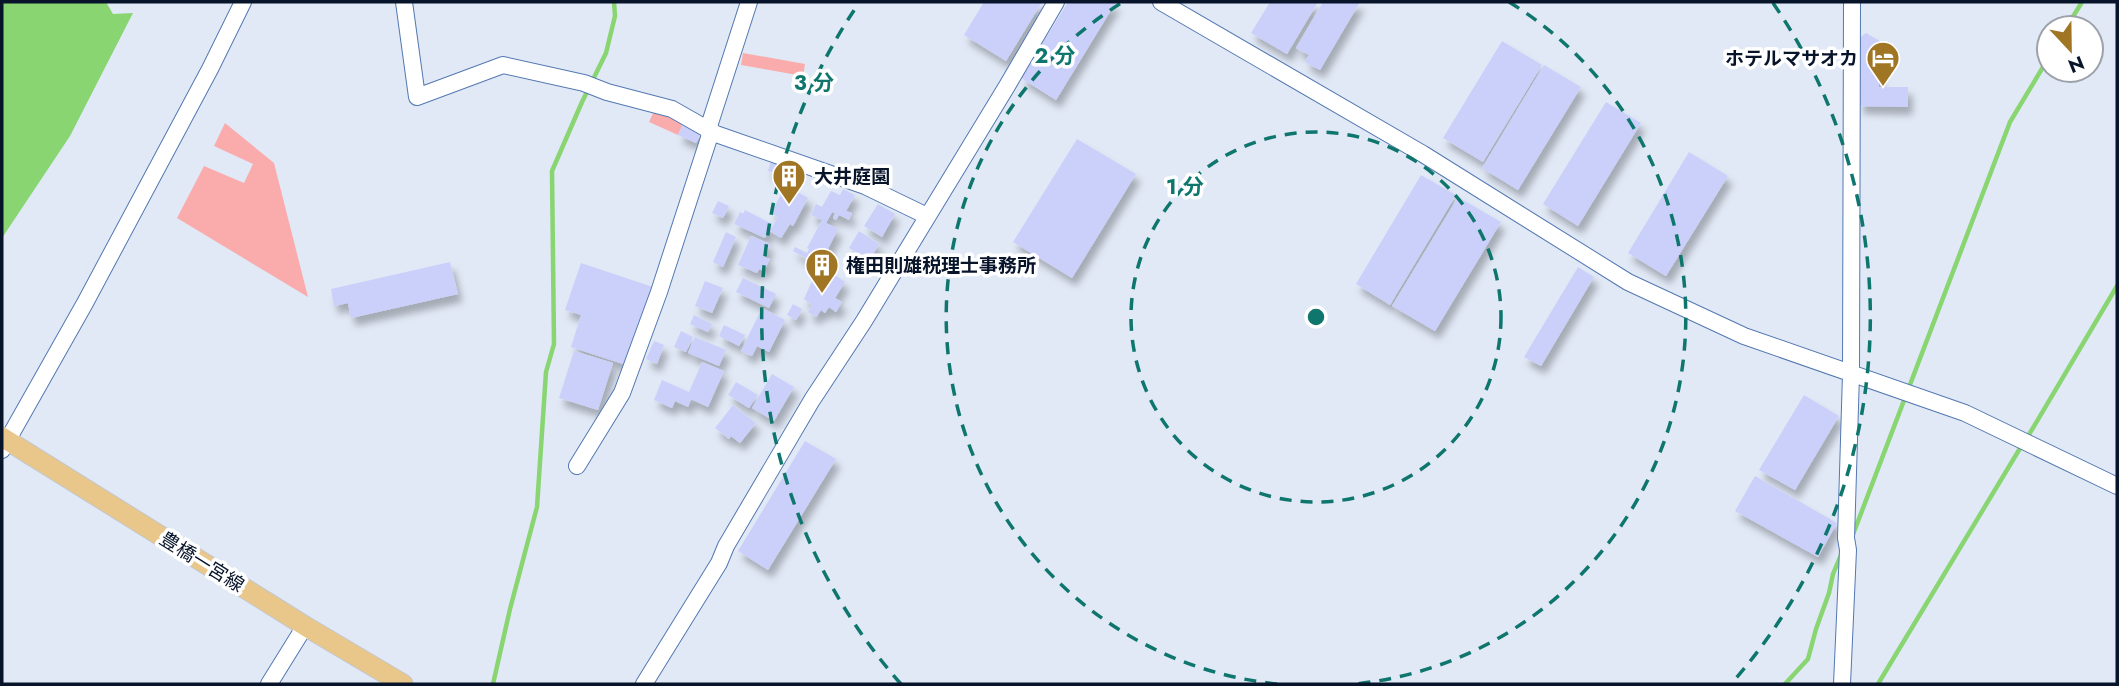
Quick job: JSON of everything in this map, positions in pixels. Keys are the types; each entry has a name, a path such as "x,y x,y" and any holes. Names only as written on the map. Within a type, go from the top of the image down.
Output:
{"main road":[{"name":"豊橋一宮線","path":"3,442 391,681"}],"street":[{"path":"3,442 98,278 243,2"},
{"path":"404,2 417,97 503,65 591,85 672,109 709,130 865,186 927,216"},
{"path":"577,466 622,393 659,292 749,2"},
{"path":"644,684 719,563 726,546 811,400 864,321 1056,2"},
{"path":"1161,2 1423,154 1628,282 1744,336 1965,413 2117,486"},
{"path":"1842,684 1851,374 1852,2"},
{"path":"270,684 305,626"}],"shaded area":[{"path":"2,2 106,2 113,14 133,13 70,136 2,238"},
{"path":"743,53 805,64 803,76 741,65"},
{"path":"654,111 683,124 678,135 649,122"},
{"path":"225,123 274,163 308,297 177,218 204,166 244,183 253,164 214,146"}],"building":[{"path":"984,2 1042,2 1006,61 964,35"},
{"path":"1068,2 1116,2 1056,100 1021,78"},
{"path":"1270,2 1318,2 1287,54 1251,33"},
{"path":"1323,2 1360,2 1320,70 1305,62 1309,55 1296,48"},
{"path":"1866,33 1883,43 1879,48 1879,87 1908,87 1908,107 1859,106 1859,38"},
{"path":"1502,41 1542,65 1483,162 1443,138"},
{"path":"1544,65 1581,87 1518,190 1482,168"},
{"path":"1606,102 1641,123 1578,226 1543,204"},
{"path":"683,124 701,133 696,143 678,135"},
{"path":"1077,139 1136,174 1072,278 1013,242"},
{"path":"1689,152 1728,176 1666,276 1628,253"},
{"path":"771,161 786,166 783,176 768,171"},
{"path":"1421,175 1456,195 1390,305 1356,284"},
{"name":"大井庭園","path":"786,185 808,198 793,226 790,224 781,238 770,231 778,217 771,213"},
{"path":"843,189 855,195 846,211 852,213 849,220 839,215 836,220 833,218 835,213 832,212 826,223 838,229 824,257 816,257 813,262 793,251 795,247 807,253 822,220 811,215 816,204 822,207 831,191 840,195"},
{"path":"1458,197 1501,222 1435,331 1392,306"},
{"path":"718,201 729,206 723,218 712,213"},
{"path":"878,204 895,214 882,237 864,226"},
{"path":"745,210 772,224 765,238 734,224 740,212 743,214"},
{"path":"859,231 879,244 870,260 849,248"},
{"path":"726,232 736,237 723,267 713,262"},
{"path":"751,236 770,244 764,257 770,259 764,271 759,269 757,273 738,265"},
{"path":"450,262 458,294 351,318 348,303 334,306 331,289"},
{"path":"581,263 653,287 626,365 571,347 581,315 565,310"},
{"path":"1578,267 1594,277 1541,366 1524,357"},
{"name":"権田則雄税理士事務所","path":"824,268 845,282 835,298 842,302 836,312 829,307 825,313 821,310 816,317 808,312 812,305 804,299 812,281 815,283"},
{"path":"743,278 776,294 769,308 736,292"},
{"path":"705,281 723,288 712,313 695,306"},
{"path":"793,304 802,309 796,320 787,315"},
{"path":"762,308 785,320 769,352 757,346 752,356 741,351"},
{"path":"694,315 712,324 708,332 690,324"},
{"path":"724,325 745,335 739,346 719,336"},
{"path":"681,331 693,337 686,352 674,347"},
{"path":"695,337 726,350 719,366 688,353"},
{"path":"654,341 664,345 657,364 646,359"},
{"path":"574,351 613,363 598,410 559,398"},
{"path":"702,362 724,371 708,407 691,399 688,407 675,401 672,408 654,400 662,380 689,392"},
{"path":"772,374 794,387 774,421 752,408"},
{"path":"736,382 758,395 749,408 728,395"},
{"path":"1804,395 1839,416 1795,490 1759,470"},
{"path":"733,405 756,423 740,443 731,436 729,439 715,428"},
{"path":"805,441 836,459 768,570 738,551"},
{"path":"1755,476 1837,523 1818,557 1735,511"}],"waterway":[{"path":"493,684 537,507 546,372 554,344 552,171 606,53 615,16 614,2"},
{"path":"2075,14 2082,2"},
{"path":"1852,537 2010,122 2035,80"},
{"path":"2027,438 2117,286"},
{"path":"1878,684 2022,445"},
{"path":"1785,684 1808,659 1833,574 1843,550"}],"place":[{"name":"ホテルマサオカ","path":"1883,88"},
{"name":"大井庭園","path":"789,206"},
{"name":"権田則雄税理士事務所","path":"822,295"}]}
